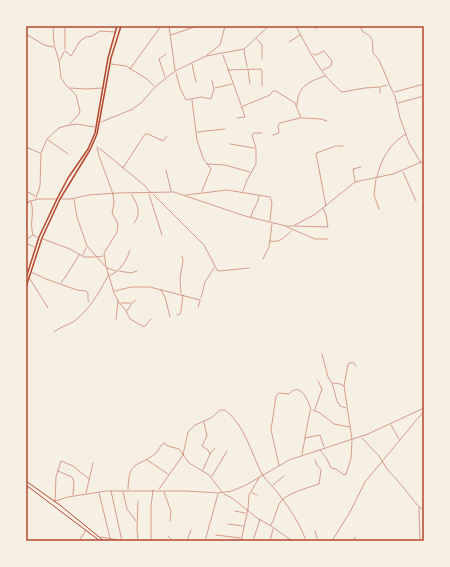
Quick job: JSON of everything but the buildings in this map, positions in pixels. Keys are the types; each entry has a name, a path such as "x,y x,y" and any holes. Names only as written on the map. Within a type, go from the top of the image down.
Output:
{"main road":[{"path":"26,287 40,238 57,199 68,178 88,148 96,128 102,88 117,26"},
{"path":"26,278 35,247 60,199 90,150 97,134 114,46 121,26"}],"street":[{"path":"54,26 54,47 59,61 61,78 76,95 80,111 69,125"},
{"path":"130,68 161,26"},
{"path":"168,26 180,88 186,100 201,97 210,98 214,89 212,81"},
{"path":"170,36 196,26"},
{"path":"100,123 132,109 142,102 154,87 166,78 176,71 206,56 220,45 225,26"},
{"path":"206,56 244,49 269,26"},
{"path":"296,26 322,71 334,85 344,92 380,87 389,84"},
{"path":"360,26 362,31 368,34 373,41 373,53 380,60 397,104 400,118 409,143 421,164"},
{"path":"59,61 65,51 65,27"},
{"path":"65,51 71,56 80,42 86,37 92,36 100,31 115,32"},
{"path":"26,34 44,45 54,47"},
{"path":"289,42 301,35"},
{"path":"256,38 262,45 262,59"},
{"path":"244,49 250,84"},
{"path":"312,54 316,55 324,51 332,61 331,66 322,71"},
{"path":"166,54 159,59 166,78"},
{"path":"222,54 245,117 237,118"},
{"path":"192,63 196,82"},
{"path":"110,64 130,68 147,79 154,87"},
{"path":"228,70 248,68 262,69 262,86"},
{"path":"301,118 297,105 299,92 302,88 313,81 326,76"},
{"path":"214,89 233,83"},
{"path":"393,93 424,84"},
{"path":"380,87 380,93"},
{"path":"69,88 102,88"},
{"path":"241,106 270,95 275,91 293,101 297,105"},
{"path":"397,104 424,96"},
{"path":"192,99 196,132 202,156 206,164 211,168 201,192"},
{"path":"273,135 279,133 278,126 280,123 301,118 321,119 327,121"},
{"path":"35,199 40,186 41,153 47,139 59,128 69,125 77,124 96,128"},
{"path":"196,132 225,129"},
{"path":"243,193 245,183 256,164 256,148 252,134 262,133"},
{"path":"123,168 146,134 162,141 164,141 167,136"},
{"path":"379,209 374,195 377,178 385,154 397,140 406,134"},
{"path":"47,139 68,154"},
{"path":"230,144 256,148"},
{"path":"326,206 316,153 336,146 343,146"},
{"path":"26,147 41,153"},
{"path":"151,319 145,327 143,327 130,319 114,293 104,256 118,228 117,221 112,213 114,203 113,194 98,156 97,147 144,185 150,193 204,245 214,267 217,270 249,268"},
{"path":"293,226 302,222 326,206 355,182 402,171 421,164 424,161"},
{"path":"206,164 225,166 251,172"},
{"path":"355,182 353,169 361,167"},
{"path":"166,170 167,178 171,187 170,192"},
{"path":"402,171 416,202"},
{"path":"184,196 201,192 227,190 271,198 270,222"},
{"path":"26,191 36,197"},
{"path":"26,202 35,199 74,199 88,195 170,192 272,223 286,226 328,227 323,208"},
{"path":"132,193 139,209 137,220 134,223"},
{"path":"150,193 162,235"},
{"path":"251,217 252,210 258,204 259,195"},
{"path":"74,199 77,217 87,246 96,257 106,267 131,274 137,271"},
{"path":"26,206 30,201"},
{"path":"30,201 33,211 31,223 33,235"},
{"path":"263,259 269,247 272,223"},
{"path":"286,226 315,239 328,239"},
{"path":"270,241 276,242 282,240 292,230"},
{"path":"33,235 70,249 82,256 104,256"},
{"path":"26,240 33,235"},
{"path":"26,243 35,247"},
{"path":"82,256 87,246"},
{"path":"54,332 59,327 72,322 90,304 109,275 118,271 126,260 130,250"},
{"path":"60,284 80,254"},
{"path":"181,294 180,278 183,261 182,256"},
{"path":"198,307 205,282 214,267"},
{"path":"30,272 60,284 88,292 88,300 90,304"},
{"path":"29,277 48,308"},
{"path":"113,287 116,291"},
{"path":"114,293 116,291 131,287 143,287 181,294 200,300"},
{"path":"160,290 165,297 170,317"},
{"path":"177,315 180,314 181,311 183,295"},
{"path":"116,320 118,300"},
{"path":"127,312 132,303 136,300"},
{"path":"119,303 132,303"},
{"path":"322,354 328,377 332,383 339,404 348,408"},
{"path":"320,450 331,468 336,469 344,475 346,474 351,458 352,440 344,381 348,364 353,362 356,366"},
{"path":"315,410 316,402 322,389 318,381"},
{"path":"340,384 344,381"},
{"path":"332,383 344,386"},
{"path":"279,465 277,462 271,430 276,396 279,393 289,394 294,390 298,390 308,400 311,410 304,438 302,455"},
{"path":"54,501 73,496 111,491 158,490 222,493 232,491 260,477 279,465 302,455 361,437 424,408"},
{"path":"158,490 183,455 188,432 195,425 211,418 222,409 230,413 250,444 263,475 298,522 306,541"},
{"path":"311,410 315,410 330,422 350,427"},
{"path":"332,541 366,482 424,411"},
{"path":"204,421 207,436 202,446 208,450 210,454"},
{"path":"391,424 400,440"},
{"path":"304,438 320,435 325,448"},
{"path":"361,437 424,510"},
{"path":"128,491 130,469 155,453 162,444 179,450 190,463 211,477 222,493 248,509 257,518 260,518 292,541"},
{"path":"203,471 210,454 215,448"},
{"path":"211,477 227,451"},
{"path":"146,459 169,475"},
{"path":"54,501 61,460 73,466 89,479"},
{"path":"271,526 279,504 282,500 319,484 321,470 315,460"},
{"path":"85,494 93,463"},
{"path":"58,471 72,477 74,482 73,496"},
{"path":"272,486 284,476"},
{"path":"241,540 248,509 248,497 260,477"},
{"path":"26,481 54,501 104,541"},
{"path":"26,484 100,541"},
{"path":"151,541 151,506 153,490"},
{"path":"111,491 122,541"},
{"path":"123,491 127,509 137,522"},
{"path":"164,491 171,511 170,521"},
{"path":"99,492 110,538"},
{"path":"205,541 219,493"},
{"path":"250,493 257,495"},
{"path":"138,501 138,541"},
{"path":"419,506 420,541"},
{"path":"235,511 246,513"},
{"path":"253,541 260,518"},
{"path":"228,524 244,526"},
{"path":"270,541 273,527"},
{"path":"79,541 86,530"},
{"path":"188,541 191,530"},
{"path":"315,531 318,541"},
{"path":"216,535 246,541"},
{"path":"168,536 171,541"},
{"path":"100,537 124,541"},
{"path":"352,541 356,537"}]}
